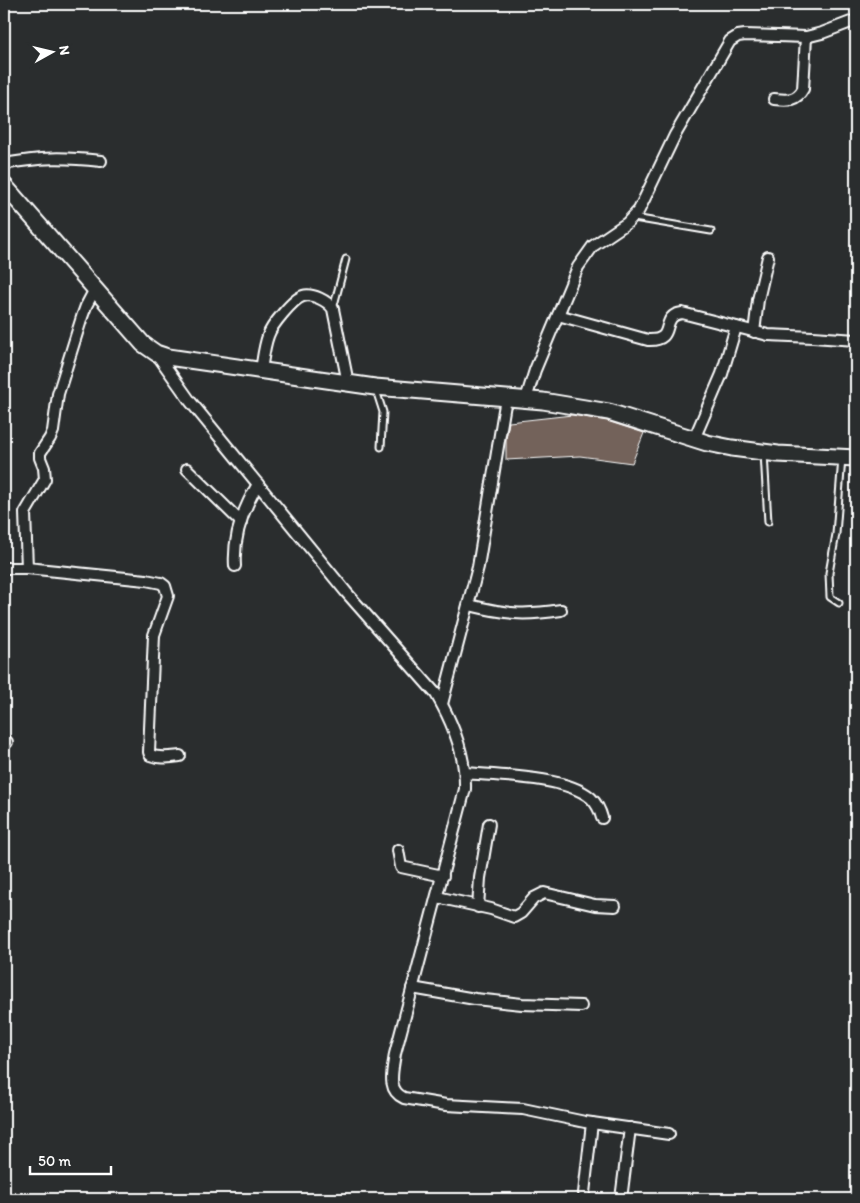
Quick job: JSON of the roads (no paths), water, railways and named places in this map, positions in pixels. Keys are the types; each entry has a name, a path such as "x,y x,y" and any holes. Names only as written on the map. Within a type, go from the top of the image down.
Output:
{"main road":[{"path":"4,185 143,344 156,353 168,357 375,387 526,399 609,412 694,439 732,448 849,458"}],"street":[{"path":"526,399 535,370 578,267 586,254 601,239 634,218 645,200 675,135 730,41 738,36 745,35 806,37 856,20"},
{"path":"774,99 794,99 800,95 803,89 806,37"},
{"path":"4,164 48,157 70,157 101,161"},
{"path":"754,332 758,300 768,257"},
{"path":"27,568 25,513 45,479 40,453 50,438 58,394 82,317 96,289"},
{"path":"261,370 268,336 277,320 299,298 311,295 327,302 333,309 348,383"},
{"path":"558,315 648,340 660,340 664,336 672,317 676,314 689,314 768,335 856,340"},
{"path":"694,439 722,374 736,327"},
{"path":"156,353 190,401 346,592 436,694 461,750 466,773 465,788 395,1054 392,1084 398,1095 404,1098 446,1104 523,1109 592,1123 669,1134"},
{"path":"442,704 478,567 506,398"},
{"path":"187,469 241,522"},
{"path":"235,566 236,540 241,522 248,500 258,484"},
{"path":"4,568 27,568 146,580 162,583 165,586 168,596 154,635 149,752 154,757 180,756"},
{"path":"469,605 511,614 538,614 560,610"},
{"path":"466,773 551,782 575,789 595,802 602,818"},
{"path":"478,906 480,878 489,824"},
{"path":"398,850 401,867 443,876"},
{"path":"437,897 478,906 514,917 522,913 534,898 544,893 595,905 614,906"},
{"path":"412,988 475,999 522,1004 581,1006"},
{"path":"584,1193 592,1123"},
{"path":"621,1199 630,1128"}],"lane":[{"path":"634,218 711,232"},
{"path":"333,309 346,259"},
{"path":"375,387 383,412 381,447"},
{"path":"764,452 768,522"},
{"path":"839,603 830,597 828,586 849,458"}]}
